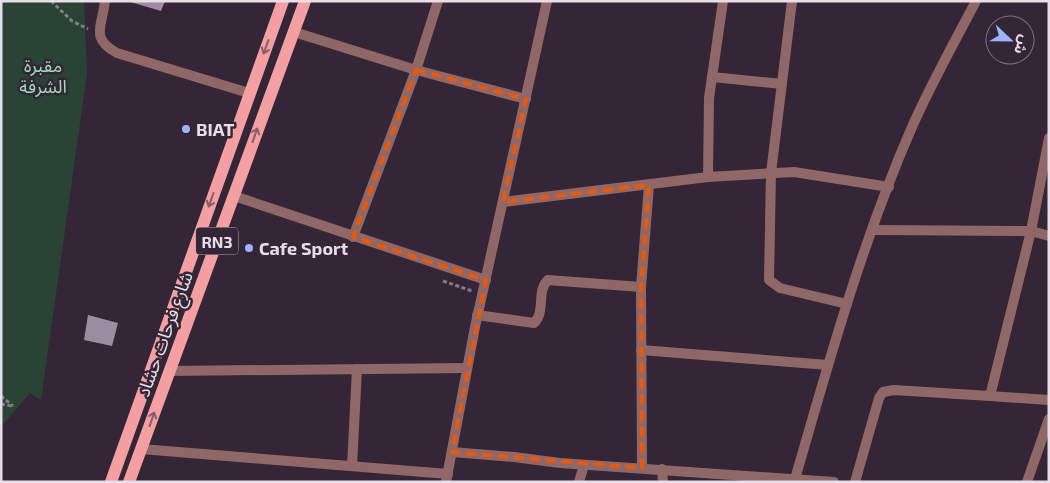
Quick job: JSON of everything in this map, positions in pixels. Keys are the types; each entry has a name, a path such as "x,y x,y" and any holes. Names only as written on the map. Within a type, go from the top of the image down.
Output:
{"main road":[{"name":"شارع فرحات حشاد","path":"111,482 283,1"},
{"name":"شارع فرحات حشاد","path":"130,482 305,1"},
{"path":"230,148 249,154"}],"street":[{"path":"353,237 416,70 438,1"},
{"path":"141,449 352,466 447,478 477,315 547,1"},
{"path":"708,177 709,98 723,1"},
{"path":"792,1 771,173 769,280 780,288 847,304"},
{"path":"795,479 847,304 889,187 912,127 976,1"},
{"path":"105,2 100,35 101,42 117,53 249,93"},
{"path":"294,32 416,70 526,99"},
{"path":"712,77 782,84"},
{"path":"990,396 1031,231 1049,138"},
{"path":"503,202 708,177 771,173 813,174 889,187"},
{"path":"642,468 641,287 649,185"},
{"path":"234,196 486,280"},
{"path":"873,230 1031,231 1049,236"},
{"path":"477,315 534,323 539,318 542,291 548,280 641,287"},
{"path":"641,350 828,365"},
{"path":"169,371 467,368"},
{"path":"352,466 357,369"},
{"path":"855,482 879,398 883,392 894,390 1049,400"},
{"path":"1027,482 1049,419"},
{"path":"452,452 584,465 834,482"},
{"path":"579,482 584,465"},
{"path":"662,469 663,482"}],"path":[{"path":"51,1 72,21 100,35"},
{"path":"436,278 482,295"},
{"path":"1,396 13,406 1,404"}],"highlighted area":[{"path":"416,70 526,99 503,202 649,185 641,287 642,468 452,452 486,280 353,237"}],"green space":[{"name":"مقبرة الشرفة","path":"1,1 84,1 87,74 41,400 30,393 1,427"}],"building":[{"path":"127,1 165,1 161,11"},
{"path":"88,315 118,323 112,346 84,340"}],"place":[{"name":"BIAT","path":"186,129"},
{"name":"Cafe Sport","path":"249,248"}]}
